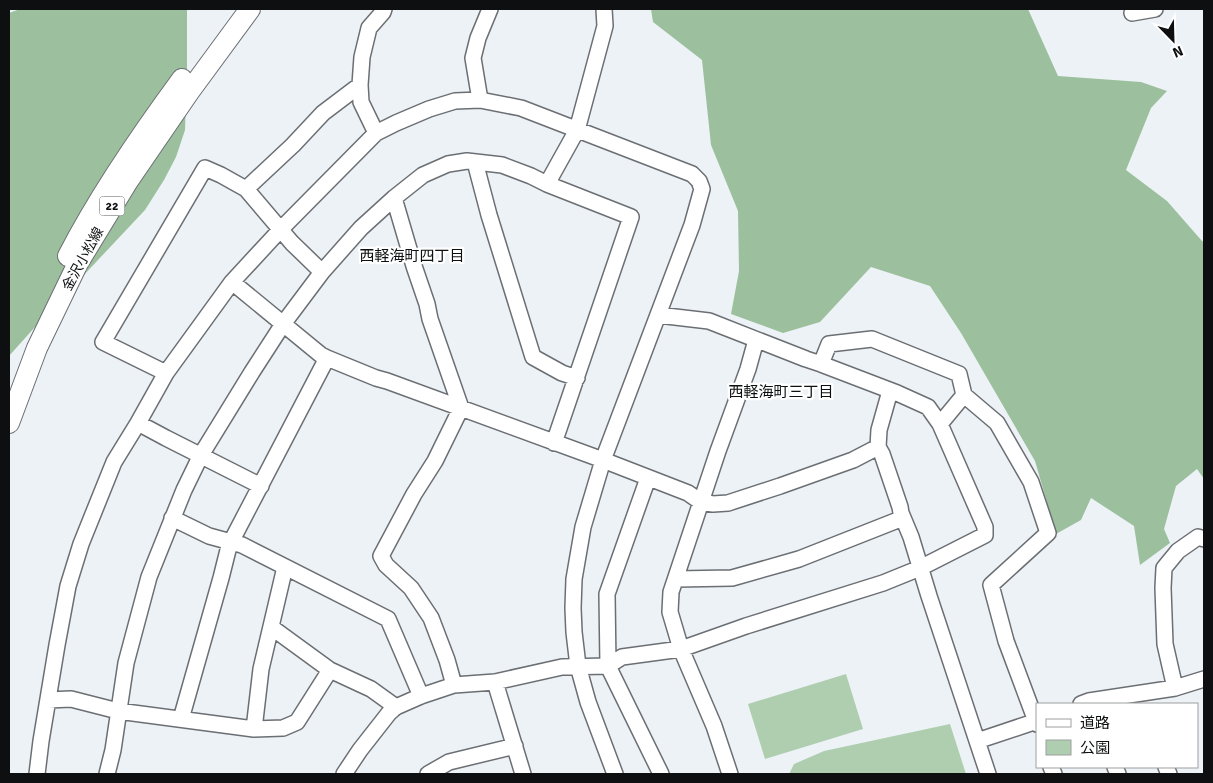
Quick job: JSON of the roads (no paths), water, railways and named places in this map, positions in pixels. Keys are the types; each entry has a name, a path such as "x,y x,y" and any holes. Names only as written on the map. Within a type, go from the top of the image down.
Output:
{"main road":[{"name":"金沢小松線","path":"9,385 44,303 85,224 142,133 234,9"},
{"name":"金沢小松線","path":"9,423 37,348 78,263 128,181 189,92 250,9"}],"street":[{"path":"480,100 473,58 478,38 490,9"},
{"path":"547,184 577,130 605,26 604,9"},
{"path":"1132,13 1154,9"},
{"path":"376,133 361,102 360,85 362,57 370,28 383,10"},
{"path":"246,189 293,145 323,113 360,85"},
{"path":"37,774 56,645 68,586 81,544 114,462 166,373 232,282 281,229 376,133 429,109 455,101 480,100 521,108 692,174 699,181 702,189 692,225 603,460 582,527 574,579 574,632 578,666 588,702 615,774"},
{"path":"107,774 126,663 149,577 172,518 201,455 283,324 322,272 361,228 394,198 424,175 448,164 467,161 502,165 631,216 554,443"},
{"path":"475,162 489,215 533,356 562,373 576,378"},
{"path":"166,373 103,342 204,168 246,189 292,243 322,272"},
{"path":"394,198 430,318 461,408 435,461 414,494 380,556 386,565 411,588 430,618 447,660 454,685"},
{"path":"232,282 320,355 376,378 387,380 603,460 688,493 701,502 714,504 728,503 853,460 878,446"},
{"path":"344,774 389,713 396,707 421,696 454,685 494,682 562,666 608,666 622,657 681,650 746,626 920,568 985,535 985,527 940,424 928,407 709,321 658,315"},
{"path":"821,364 829,344 872,338 959,374 964,395 997,422 1031,482 1048,533 991,585 1006,641 1036,722 977,741"},
{"path":"730,774 714,726 681,650 670,612 671,592 718,451 748,369 756,340"},
{"path":"181,719 231,542 327,358"},
{"path":"890,391 879,430 878,446 911,537 988,774"},
{"path":"940,424 964,395"},
{"path":"138,422 261,486"},
{"path":"648,478 607,594 608,666 661,774"},
{"path":"172,518 209,536 242,545 388,619 421,696"},
{"path":"676,579 732,578 799,559 903,518"},
{"path":"1175,688 1165,644 1162,588 1164,568 1178,551 1198,538 1204,539"},
{"path":"254,729 261,669 285,567"},
{"path":"271,627 330,670 372,689 396,707"},
{"path":"48,700 72,699 118,711 254,729 283,728 297,722 330,670"},
{"path":"1087,703 1175,688 1204,679"},
{"path":"494,682 523,774"},
{"path":"428,774 515,746"}],"district":[{"name":"西軽海町四丁目","path":"412,256"},
{"name":"西軽海町三丁目","path":"781,392"}]}
